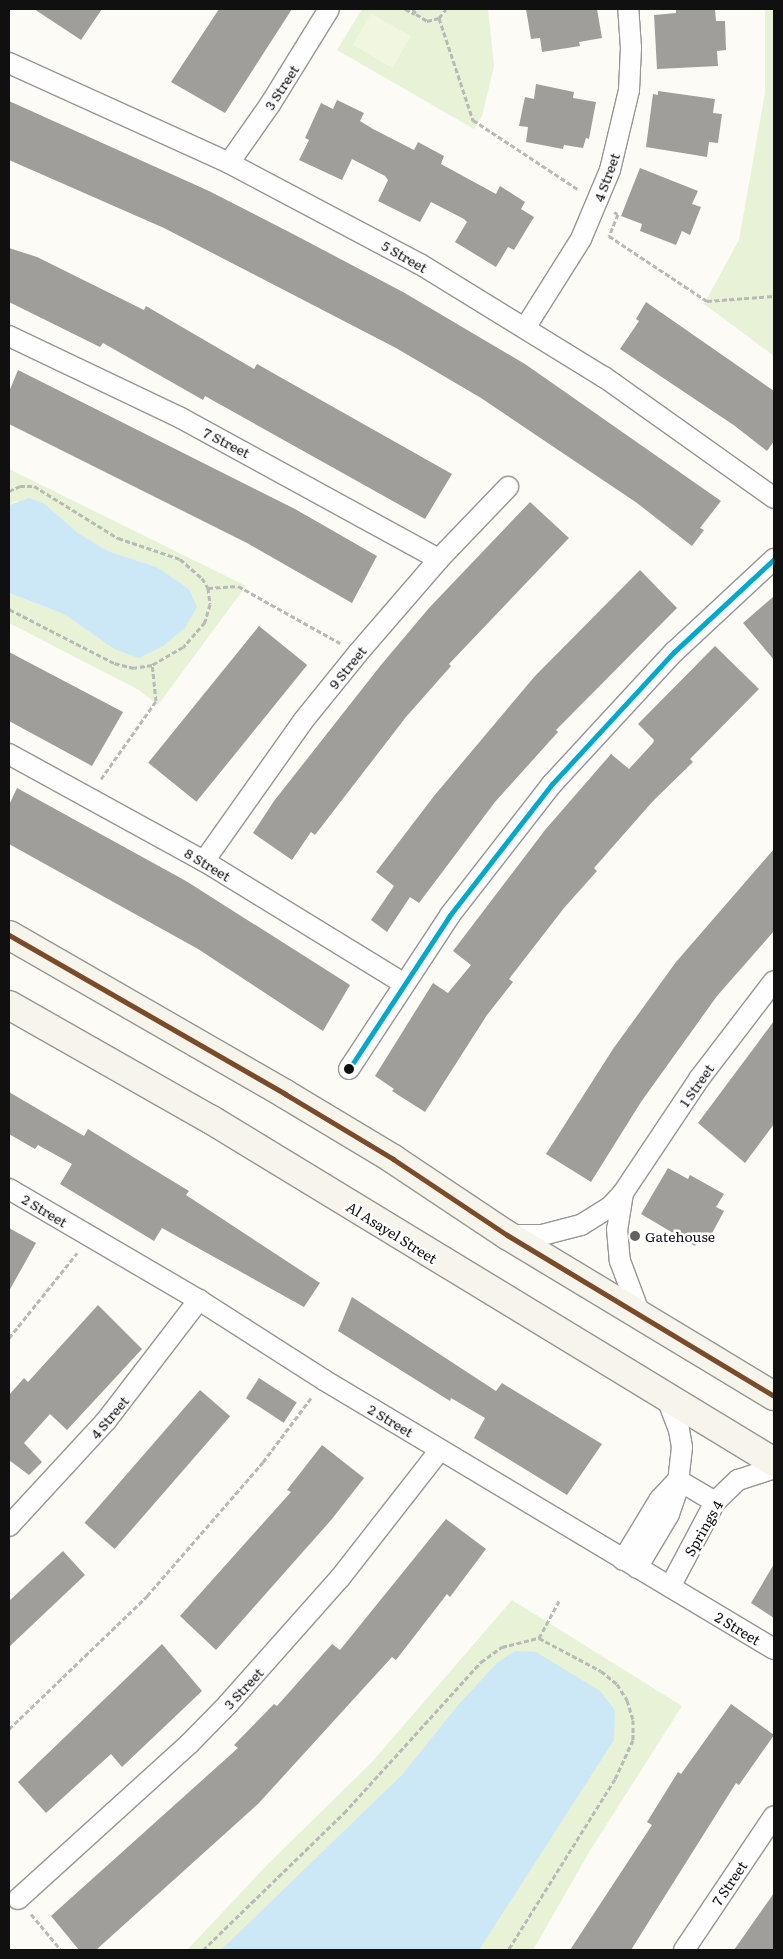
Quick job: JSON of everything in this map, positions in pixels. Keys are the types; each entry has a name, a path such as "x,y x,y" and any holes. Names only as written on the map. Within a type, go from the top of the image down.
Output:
{"main road":[{"path":"9,934 343,1129 507,1235 774,1396"},
{"name":"Al Asayel Street","path":"9,1005 210,1119 774,1462"}],"street":[{"name":"3 Street","path":"229,163 271,103 329,9"},
{"name":"4 Street","path":"525,328 581,239 610,170 630,90 632,48 628,9"},
{"name":"5 Street","path":"9,63 229,163 358,229 604,377 774,498"},
{"name":"7 Street","path":"9,336 190,422 440,559"},
{"name":"9 Street","path":"204,860 303,721 358,653 440,559 508,487"},
{"path":"349,1068 403,983 500,848 566,769 674,652 774,559"},
{"name":"8 Street","path":"9,754 90,796 204,860 403,983"},
{"name":"1 Street","path":"507,1235 542,1235 580,1225 597,1217 623,1193 699,1079 774,981"},
{"name":"2 Street","path":"9,1189 199,1300 324,1380 774,1649"},
{"name":"1 Street","path":"623,1193 617,1229 620,1261 641,1317"},
{"name":"4 Street","path":"9,1526 106,1421 199,1300"},
{"path":"630,1564 672,1506 678,1480 681,1464 679,1430 667,1398"},
{"name":"3 Street","path":"18,1899 189,1744 228,1704 340,1578 440,1450"},
{"name":"Springs 4","path":"670,1587 715,1502 738,1480 774,1468"},
{"path":"678,1480 715,1502"},
{"name":"7 Street","path":"684,1950 774,1816"}],"path":[{"path":"405,9 427,22 434,21 446,9"},
{"path":"414,9 416,14"},
{"path":"9,491 20,486 34,486 48,492 69,510 118,538 180,559 190,565 208,588 210,604 197,634 168,658 152,665 134,668 114,663 41,623 9,609"},
{"path":"208,588 238,586 358,653"},
{"path":"90,796 156,701 152,665"},
{"path":"9,1338 90,1236"},
{"path":"9,1729 147,1596 263,1462 324,1380"},
{"path":"539,1638 559,1601"},
{"path":"203,1950 344,1813 481,1662 502,1647 539,1638 602,1671 617,1684 628,1700 633,1720 633,1740 615,1779 508,1950"},
{"path":"18,1899 61,1950"}],"green space":[{"path":"362,9 488,9 494,66 482,116 474,129 337,50"},
{"path":"765,9 774,9 774,356 704,304 739,240 765,93"},
{"path":"371,13 411,36 392,68 352,45"},
{"path":"9,469 246,586 158,705 139,690 9,623 9,593 64,614 114,649 189,589 157,567 108,551 78,533 45,504 15,501 9,505"},
{"path":"512,1600 682,1706 591,1849 533,1950 187,1950 267,1865 372,1762"}],"water":[{"path":"29,498 45,504 78,533 108,551 157,567 189,589 197,607 185,628 163,646 139,658 114,649 64,614 9,593 9,505"},
{"path":"515,1651 536,1652 600,1691 615,1710 614,1740 479,1950 221,1950 402,1775 459,1704 497,1663"}],"building":[{"path":"34,9 102,9 81,40"},
{"path":"219,9 292,9 225,113 171,82"},
{"path":"526,9 597,9 602,38 579,42 580,46 542,52 540,38 531,39"},
{"path":"676,9 715,9 716,21 725,21 726,50 717,51 718,66 657,69 654,15 676,13"},
{"path":"536,84 574,92 573,98 596,102 589,139 586,138 583,148 564,145 563,149 526,142 528,127 519,126 525,97 534,99"},
{"path":"658,91 715,99 713,113 722,114 718,143 709,142 707,157 646,147 653,94 658,95"},
{"path":"337,100 364,113 360,121 373,129 414,150 418,142 444,156 441,164 496,194 500,186 525,202 521,209 534,217 514,250 508,247 496,267 455,242 467,222 464,219 431,202 420,222 378,201 388,180 385,176 352,159 342,180 299,160 309,140 305,138 321,103 333,109"},
{"path":"9,101 209,191 403,292 525,364 721,501 700,528 704,530 692,546 637,503 481,398 396,348 164,228 9,160"},
{"path":"640,168 698,191 692,204 701,207 690,235 682,231 676,245 640,231 642,224 621,216"},
{"path":"9,248 37,257 144,310 146,306 254,369 257,364 452,474 425,519 205,396 203,400 103,343 100,347 9,302"},
{"path":"646,302 774,391 774,441 767,451 735,426 620,349 639,321 636,319"},
{"path":"18,370 295,509 377,556 352,603 247,543 9,424 9,392"},
{"path":"530,502 569,538 449,664 451,666 406,717 315,835 311,832 292,860 253,833 274,801 381,665 429,608"},
{"path":"640,570 677,608 556,730 558,732 495,802 419,903 410,897 387,932 371,920 394,886 376,872 434,796 535,676"},
{"path":"774,596 774,660 743,623"},
{"path":"259,626 307,665 196,802 148,763"},
{"path":"715,646 759,689 690,759 693,762 653,801 594,868 597,871 564,908 509,979 513,982 487,1015 425,1112 392,1091 394,1089 375,1076 433,983 448,993 471,965 453,951 545,830 611,754 629,769 653,743 654,740 638,724"},
{"path":"9,652 123,712 92,766 9,721"},
{"path":"17,788 186,881 350,985 323,1031 198,949 9,844 9,805"},
{"path":"774,849 774,931 717,996 641,1102 591,1182 546,1154 613,1049 676,962"},
{"path":"774,1021 774,1124 745,1163 698,1123"},
{"path":"9,1092 84,1136 88,1129 189,1191 186,1195 320,1283 304,1307 162,1228 154,1241 60,1184 72,1164 38,1145 35,1149 9,1134"},
{"path":"668,1168 688,1179 690,1175 724,1194 716,1207 724,1211 710,1237 702,1232 695,1246 641,1214"},
{"path":"9,1228 36,1243 9,1291"},
{"path":"352,1297 496,1391 502,1383 602,1444 567,1495 474,1438 485,1418 451,1398 450,1401 338,1331"},
{"path":"98,1305 142,1349 67,1430 50,1414 24,1443 42,1462 29,1475 9,1460 9,1395 24,1378 28,1382"},
{"path":"259,1378 297,1403 284,1423 246,1398"},
{"path":"200,1390 230,1416 115,1549 85,1523"},
{"path":"322,1445 364,1478 332,1519 216,1650 180,1616 291,1492 287,1490"},
{"path":"446,1519 486,1549 450,1597 447,1594 396,1660 392,1657 258,1804 96,1950 79,1950 51,1916 238,1748 234,1745 274,1704 277,1706 332,1644 340,1650"},
{"path":"63,1551 85,1575 9,1647 9,1601"},
{"path":"774,1564 774,1618 751,1603"},
{"path":"162,1644 202,1691 122,1767 111,1754 46,1813 18,1782"},
{"path":"731,1704 774,1735 739,1785 736,1783 631,1950 570,1950 652,1825 647,1822 678,1772 681,1774"},
{"path":"774,1893 774,1950 734,1950"}],"transit line":[{"path":"349,1069 450,915 552,784 674,652 774,559"},
{"path":"9,935 285,1094 393,1159 507,1235 774,1396"}],"place":[{"name":"Gatehouse","path":"635,1236"}]}
